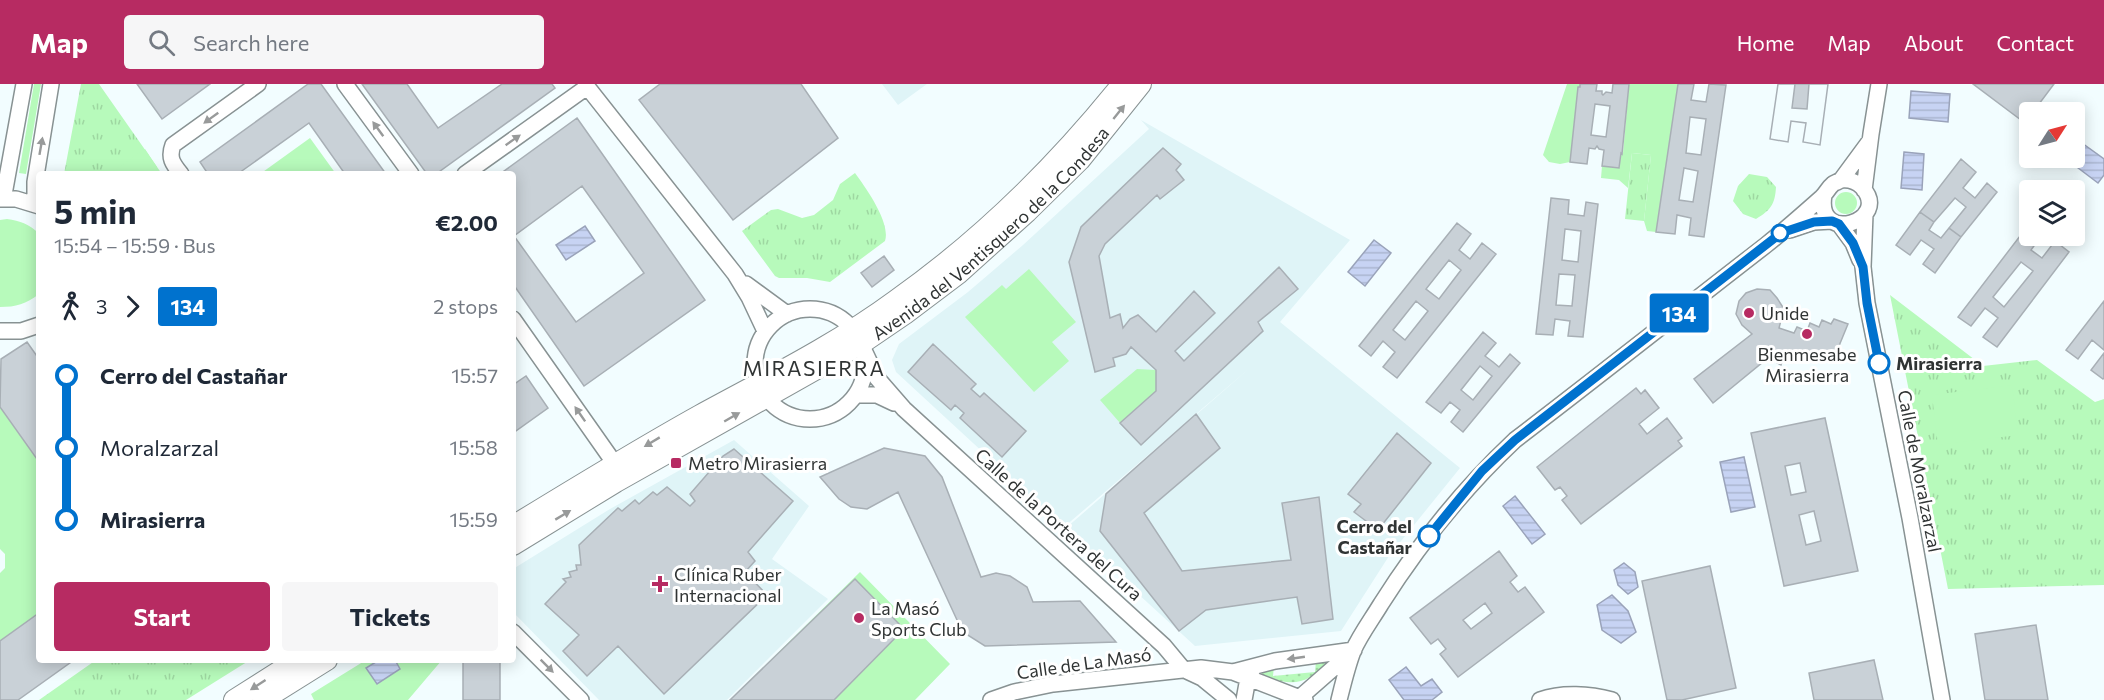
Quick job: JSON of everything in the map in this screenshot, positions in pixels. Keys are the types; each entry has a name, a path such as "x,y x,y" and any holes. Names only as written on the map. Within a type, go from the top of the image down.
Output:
{"main road":[{"name":"Avenida del Ventisquero de la Condesa","path":"857,337 896,301 986,228 1051,165 1122,84"},
{"name":"Avenida del Ventisquero de la Condesa","path":"516,524 616,473 857,337 905,314 958,274 1080,160 1141,84"},
{"name":"Avenida del Ventisquero de la Condesa","path":"516,543 616,473"},
{"path":"234,700 292,667 312,663"},
{"path":"263,700 292,667"}],"street":[{"path":"24,84 5,189 0,199 16,199 36,205"},
{"path":"37,171 51,84"},
{"path":"176,168 170,153 173,145 258,84"},
{"path":"345,84 409,171"},
{"path":"1781,233 1814,222 1855,223 1865,214 1868,200 1864,190 1869,142 1879,84"},
{"path":"469,171 586,86 735,274 750,297 765,331"},
{"path":"1841,180 1869,142"},
{"path":"36,176 34,194 36,201"},
{"path":"1342,695 1354,650 1396,580 1482,471 1515,440 1781,233 1824,195 1834,183 1841,180 1852,181 1864,190"},
{"path":"1824,195 1825,210 1853,243 1863,267"},
{"name":"Calle de Moralzarzal","path":"1865,214 1863,267 1867,303 1910,518 1942,700"},
{"path":"735,274 756,293 787,314"},
{"path":"804,309 822,310 838,317 857,337 865,365 864,375 856,395 837,413 811,420 798,418 774,407 762,391 754,366 760,339 771,324 787,314 804,309"},
{"path":"516,323 616,473"},
{"path":"0,331 36,328"},
{"name":"Calle de la Portera del Cura","path":"857,337 877,378 904,409 1164,646 1184,670"},
{"name":"Calle de la Portera del Cura","path":"856,395 877,395 904,409"},
{"path":"516,635 581,700"},
{"path":"1233,672 1258,665 1354,650"},
{"path":"1301,699 1354,650"},
{"path":"1244,700 1248,678 1258,665"},
{"name":"Calle de La Masó","path":"991,700 1014,692 1053,684 1201,668 1233,672 1301,699"},
{"path":"1184,670 1195,674 1226,698"},
{"path":"1540,700 1570,695 1612,700"}],"shaded area":[{"path":"882,84 927,84 898,105"},
{"path":"1141,120 1350,240 1280,322 1460,468 1389,556 1341,631 1195,646 1066,528 1251,367 1064,527 896,372 892,360 899,344 968,292 1023,245 1149,129"},
{"name":"Clínica Ruber Internacional","path":"734,440 809,506 772,559 828,599 727,700 599,700 516,615 516,567 610,509"}],"green space":[{"path":"34,84 41,84 26,174 19,173"},
{"path":"81,84 99,84 160,171 65,171"},
{"path":"1567,84 1580,84 1580,87 1578,88 1570,162 1560,164 1549,162 1543,155"},
{"path":"1629,84 1678,84 1656,232 1647,231 1644,221 1651,155 1632,153 1628,188 1619,180 1601,178 1602,166 1619,168 1621,153 1623,153"},
{"path":"310,138 334,171 264,171"},
{"path":"145,149 157,167 152,171 113,171"},
{"path":"1632,153 1651,155 1644,221 1625,219"},
{"path":"855,173 881,216 886,234 885,241 830,282 775,276 742,231 771,210 778,209 802,218 814,215 833,200 840,184"},
{"path":"1749,174 1767,177 1776,187 1775,198 1771,206 1756,219 1743,214 1733,201 1738,186"},
{"path":"1846,192 1854,195 1857,203 1854,211 1846,214 1838,211 1835,203 1838,195"},
{"path":"0,220 16,221 36,231 36,296 21,304 0,307"},
{"path":"1029,269 1076,322 1052,342 1069,361 1034,392 965,317 1002,285 1006,289"},
{"path":"1890,295 1983,366 2037,360 2095,402 2104,399 2104,585 1948,589"},
{"path":"1137,369 1156,370 1156,391 1120,423 1100,400"},
{"path":"2012,385 2018,435 1938,445 1932,395"},
{"path":"0,407 36,458 36,615 0,641 0,573 5,568 5,554 0,549"},
{"name":"La Masó Sports Club","path":"860,572 950,664 915,700 730,700"},
{"path":"1316,661 1331,661 1314,675 1299,682 1283,682 1261,675 1263,671 1274,666 1273,676 1315,672"},
{"path":"92,663 245,663 186,700 39,700"},
{"path":"361,663 439,663 408,700 314,700 311,694"}],"water":[{"path":"1911,91 1950,94 1948,122 1909,118"},
{"path":"2085,145 2104,159 2104,175 2098,183 2078,168 2085,168"},
{"path":"1904,152 1924,154 1922,190 1901,188"},
{"path":"585,226 595,241 566,260 556,245"},
{"path":"1374,240 1391,253 1365,286 1348,272"},
{"path":"1744,457 1755,507 1731,512 1720,462"},
{"path":"1515,496 1545,534 1532,544 1503,506"},
{"path":"1624,563 1635,572 1638,587 1628,594 1618,585 1614,570"},
{"path":"1612,595 1628,611 1636,632 1621,643 1602,630 1597,605"},
{"path":"374,663 397,663 400,669 377,684 366,668"},
{"path":"1406,667 1421,686 1432,679 1442,692 1432,700 1404,700 1389,680"}],"building":[{"path":"137,84 210,84 162,119"},
{"path":"308,84 321,84 384,171 343,171 309,123 242,171 206,171 200,162"},
{"path":"362,84 407,84 438,128 502,84 552,84 555,88 440,171 425,171"},
{"path":"660,84 801,84 838,138 733,220 639,100"},
{"path":"1580,84 1597,84 1596,91 1602,91 1603,95 1606,92 1612,93 1613,84 1629,84 1619,168 1602,166 1604,150 1597,146 1595,149 1589,148 1587,164 1570,162 1578,87","holes":["1595,104 1610,106 1606,137 1591,135"]},
{"path":"1678,84 1694,84 1691,100 1706,102 1709,84 1726,85 1704,237 1689,235 1691,218 1677,215 1675,234 1656,232","holes":["1690,117 1706,119 1701,155 1686,153","1684,168 1698,171 1693,202 1679,200"]},
{"path":"1778,84 1795,84 1792,108 1807,109 1809,84 1828,84 1820,145 1803,142 1806,123 1791,121 1788,142 1770,139"},
{"path":"1778,84 1828,84 1820,145 1803,142 1806,123 1791,121 1788,142 1770,139"},
{"path":"1973,84 2054,84 2040,102 2019,102 2019,118"},
{"path":"577,118 705,300 584,386 516,288 516,239 576,322 644,273 582,186 516,235 516,171 504,171"},
{"path":"1163,148 1181,164 1176,170 1184,180 1160,199 1157,195 1105,244 1099,256 1110,318 1120,314 1123,328 1130,319 1138,315 1156,332 1194,291 1215,313 1175,351 1184,361 1279,267 1298,289 1258,322 1263,331 1141,445 1120,423 1156,391 1156,370 1131,347 1126,354 1113,358 1115,366 1095,372 1069,262 1081,227"},
{"path":"1961,159 1976,172 1963,188 1975,198 1987,183 1997,192 1961,237 1949,228 1966,207 1955,198 1934,222 1920,212"},
{"path":"1551,198 1569,200 1568,214 1584,216 1586,202 1598,204 1583,337 1568,336 1570,321 1555,319 1553,335 1536,334","holes":["1565,229 1581,231 1578,262 1562,260","1559,274 1575,275 1572,306 1556,305"]},
{"path":"1920,212 1934,222 1929,230 1941,238 1949,228 1961,237 1935,273 1923,264 1934,249 1921,240 1910,255 1896,245"},
{"path":"1457,223 1471,234 1459,250 1470,259 1482,243 1496,254 1397,378 1383,367 1395,352 1383,341 1371,356 1359,346","holes":["1449,260 1461,270 1439,299 1426,289","1416,301 1428,311 1405,340 1393,330"]},
{"path":"2019,237 2019,246 2034,246 2031,250 2042,258 2051,246 2061,246 2069,252 1997,347 1983,337 1998,318 1985,308 1971,326 1958,317","holes":["2021,262 2033,271 2004,307 1993,297"]},
{"path":"884,256 894,270 872,287 861,273"},
{"path":"1757,289 1770,290 1784,309 1779,328 1794,333 1797,327 1807,331 1810,323 1819,327 1822,320 1831,324 1834,319 1848,324 1834,358 1823,354 1821,359 1810,355 1808,361 1797,357 1794,363 1783,359 1781,365 1768,358 1713,403 1694,379 1752,334 1742,325 1736,314 1739,301 1746,293"},
{"path":"2104,301 2104,350 2092,340 2078,359 2066,350"},
{"path":"1483,332 1496,343 1485,356 1499,367 1510,354 1520,363 1463,432 1451,422 1460,410 1450,402 1441,413 1426,402","holes":["1480,366 1492,376 1473,400 1461,390"]},
{"path":"27,342 36,355 36,458 0,407 1,359"},
{"path":"933,344 976,384 971,389 980,397 984,393 1026,431 1002,457 960,418 964,413 955,405 951,410 908,372"},
{"path":"2104,353 2104,378 2103,379 2091,370"},
{"path":"526,376 548,408 516,431 516,383"},
{"path":"1636,388 1641,394 1645,390 1659,408 1639,424 1647,434 1667,418 1682,438 1678,441 1682,446 1581,524 1562,500 1567,496 1560,487 1555,490 1537,467"},
{"path":"1196,414 1220,448 1144,513 1182,571 1291,560 1282,503 1319,497 1333,619 1302,624 1297,597 1206,610 1179,631 1100,531 1106,494"},
{"path":"1825,418 1858,571 1784,586 1751,433","holes":["1800,463 1806,492 1791,495 1785,466","1814,511 1821,541 1806,545 1799,515"]},
{"path":"1397,433 1431,463 1378,530 1354,512 1361,504 1348,494"},
{"path":"884,448 925,456 942,477 981,577 996,573 1010,576 1027,587 1033,602 1080,601 1116,642 985,646 966,634 957,620 898,492 867,509 851,507 839,499 820,477"},
{"name":"Clínica Ruber Internacional","path":"734,449 793,501 748,552 755,561 745,572 767,595 664,694 618,646 587,676 563,651 579,635 545,604 566,582 563,579 571,577 569,572 577,570 576,565 581,565 579,545 618,508 622,511 635,500 639,504 653,492 657,495 667,487 690,506 695,501 690,494 723,456"},
{"path":"1499,551 1517,576 1510,582 1518,592 1525,587 1544,612 1458,677 1440,654 1446,649 1438,639 1431,644 1410,618","holes":["1485,603 1492,613 1471,629 1463,620"]},
{"path":"1710,566 1736,688 1682,700 1667,700 1642,581"},
{"name":"La Masó Sports Club","path":"855,579 904,629 834,700 730,700"},
{"path":"36,615 36,663 70,663 18,700 0,700 0,641"},
{"path":"2036,625 2048,700 1985,700 1975,634"},
{"path":"1874,660 1883,700 1814,700 1809,673"},
{"path":"463,663 500,663 500,700 463,700"}],"bus line":[{"name":"134","path":"1429,536 1482,471 1515,440 1781,233 1814,222 1832,221 1839,224 1853,243 1863,267 1867,303 1879,363"}],"place":[{"name":"Unide","path":"1749,313"},
{"name":"Bienmesabe Mirasierra","path":"1807,334"},
{"name":"Mirasierra","path":"1879,363"},
{"name":"Metro Mirasierra","path":"676,463"},
{"name":"Cerro del Castañar","path":"1429,536"},
{"name":"Clínica Ruber Internacional","path":"660,584"},
{"name":"La Masó Sports Club","path":"859,618"}],"district":[{"name":"MIRASIERRA","path":"814,367"}]}
